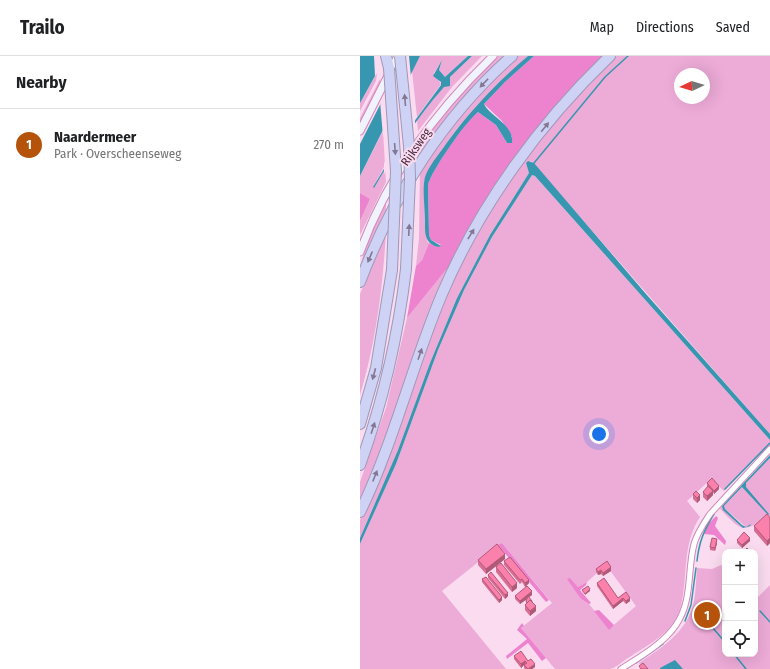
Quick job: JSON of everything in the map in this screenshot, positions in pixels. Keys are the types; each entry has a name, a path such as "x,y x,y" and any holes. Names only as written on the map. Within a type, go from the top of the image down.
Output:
{"highway":[{"path":"360,424 380,349 392,270 396,171 387,56"},
{"path":"360,465 374,423 388,371 398,325 406,269 410,173 399,56"},
{"path":"360,282 388,219 422,161 462,107 512,56"},
{"path":"360,512 390,440 434,313 467,241 507,177 534,140 563,105 610,56"}],"main road":[{"path":"360,131 399,56"},
{"name":"Rijksweg","path":"360,252 379,208 414,149 450,100 493,56"}],"street":[{"path":"621,669 669,634 676,625 687,599 694,543 704,523 710,514 770,450"}],"shaded area":[{"path":"420,56 468,56 445,77 439,70 442,60 434,73 441,84 417,117 412,71"},
{"path":"472,56 482,56 452,87 418,131 417,120 444,86 450,86 450,77"},
{"path":"496,56 504,56 451,111 419,156 418,147 449,106"},
{"path":"517,56 528,56 477,105 456,130 430,167 425,178 424,186 427,241 429,243 422,260 416,266 419,238 420,171 466,108"},
{"path":"534,56 603,56 569,92 500,179 450,265 407,318 416,266 422,260 429,243 438,247 441,245 431,240 429,235 428,185 435,169 458,135 478,112 496,125 507,143 512,137 502,121 484,104 505,82"},
{"path":"616,56 770,56 770,434 531,161 526,163 529,173 490,235 457,298 430,363 398,450 360,538 360,520 375,486 431,332 455,275 486,218 524,160 560,115"},
{"path":"377,73 376,81 360,111 360,103"},
{"path":"380,79 381,86 360,127 360,118"},
{"path":"383,131 385,165 373,187 385,168 386,182 360,235 360,221 370,199 360,193 360,176"},
{"path":"532,175 535,176 770,440 770,447 758,456 724,491 711,479 687,501 700,517 690,538 686,560 683,595 678,615 667,630 660,636 615,667 610,669 555,669 521,628 552,603 502,543 442,591 506,669 360,669 360,544 396,464 438,350 464,290 492,237","holes":["606,565 636,606 609,629 589,604 581,599 570,578 578,587 587,582"]},
{"path":"360,193 370,199 360,221"},
{"path":"386,200 386,212 360,268 366,244"},
{"path":"386,231 378,314 366,375 360,395 360,294"},
{"path":"450,265 376,464 360,500 360,482 386,408 407,318"},
{"path":"770,458 770,521 767,518 744,528 746,527 725,509 724,506"},
{"path":"722,506 724,510 742,527 732,522 720,509"},
{"path":"716,516 718,518 715,526 726,541 725,545 714,535 704,534 706,526"},
{"path":"502,543 549,600 546,602 498,545"},
{"path":"721,565 722,566 722,657 758,657 758,597 770,585 770,669 643,669 639,663 672,639 685,624 690,615 695,596 697,568 712,569"},
{"path":"570,578 578,587 587,582 586,585 580,590 591,603 589,604 581,599 567,579"},
{"path":"599,610 614,625 609,630 594,611"},
{"path":"522,623 524,626 521,628 546,658 542,661 528,643 507,659 506,656 527,639 517,630"}],"water":[{"path":"360,56 374,56 375,76 360,103"},
{"path":"405,56 420,56 360,176 360,144"},
{"path":"468,56 472,56 450,77 450,86 444,87 434,98 398,148 374,188 373,187 405,134 441,85 441,82 433,76 442,60 439,70 445,77"},
{"path":"528,56 534,56 505,82 484,104 491,113 506,126 512,136 512,143 507,143 496,125 478,112 458,135 435,169 428,185 429,235 431,240 441,246 438,247 433,245 426,237 425,229 424,187 425,177 428,170 450,138 470,113 492,89"},
{"path":"528,161 534,163 646,294 770,434 770,440 535,176 532,175 492,237 464,290 438,350 396,464 360,544 360,538 398,450 430,363 457,298 490,235 529,173 526,163"},
{"path":"770,455 770,458 746,483 746,487 769,514 768,515 742,487 724,506 725,509 742,525 746,527 751,524 750,526 743,528 723,510 722,506"},
{"path":"675,660 683,669 660,669 660,668"}],"pier":[{"path":"402,56 409,56 411,78 383,137 380,101"},
{"path":"415,116 415,126 384,174 384,163"}],"building":[{"path":"712,478 719,486 714,491 707,483"},
{"path":"708,486 713,491 707,496 703,492"},
{"path":"696,491 700,495 697,498 693,494"},
{"path":"767,514 770,518 770,538 767,541 754,526"},
{"path":"744,532 750,538 742,545 737,540"},
{"path":"712,538 717,539 715,548 710,547"},
{"path":"497,544 505,554 486,569 478,560"},
{"path":"510,557 529,580 525,583 522,579 520,580 504,561"},
{"path":"607,561 611,567 603,573 601,570 598,572 596,569"},
{"path":"501,563 517,583 512,587 496,567"},
{"path":"491,572 508,593 505,595 488,575"},
{"path":"486,577 502,597 499,600 482,579"},
{"path":"604,578 618,598 626,592 630,598 626,601 623,598 613,606 597,583"},
{"path":"527,586 532,591 520,601 515,596"},
{"path":"588,586 590,589 585,594 582,590"},
{"path":"528,596 532,602 530,600 527,603 526,601"},
{"path":"530,600 536,606 530,611 525,605"},
{"path":"521,651 528,661 531,659 535,664 528,669 524,665 527,663 525,661 521,664 514,656"},
{"path":"643,663 648,669 641,669 639,666"}],"waterway":[{"path":"534,163 605,77 628,56"},
{"path":"725,489 770,443"},
{"path":"697,561 702,536 714,514"},
{"path":"685,621 691,605 696,568"},
{"path":"760,611 770,622"},
{"path":"712,627 722,639"},
{"path":"636,663 663,644"},
{"path":"736,657 746,669"}],"place":[{"name":"Naardermeer","path":"707,615"}]}
